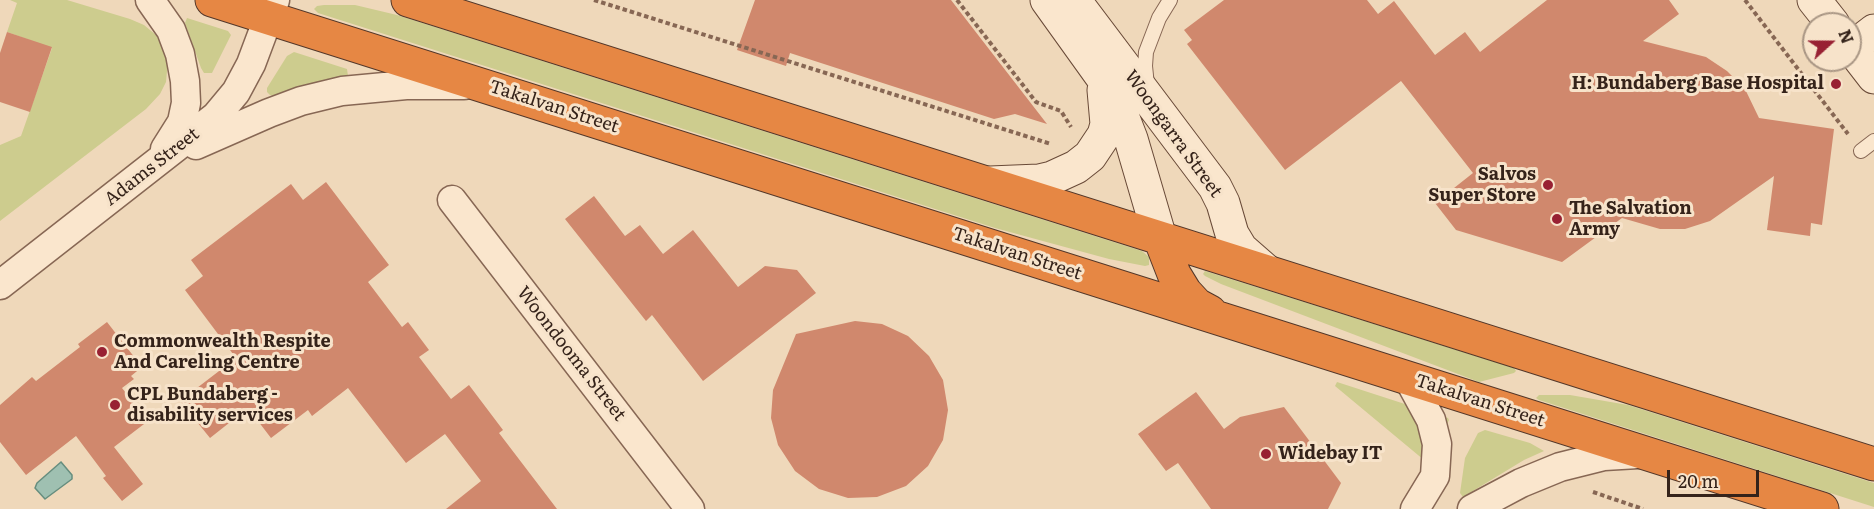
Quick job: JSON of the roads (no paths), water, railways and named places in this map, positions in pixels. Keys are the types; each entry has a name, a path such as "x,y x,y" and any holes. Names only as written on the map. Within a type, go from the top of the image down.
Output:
{"highway":[{"name":"Takalvan Street","path":"212,0 272,9 485,85 1822,509"},
{"path":"408,0 1874,464"},
{"path":"1160,238 1174,274 1185,292 1197,305 1222,319"}],"street":[{"path":"150,0 171,30 180,54 186,103 182,122 154,165"},
{"name":"Woongarra Street","path":"1047,0 1108,85 1131,139 1160,238"},
{"name":"Woongarra Street","path":"1074,0 1215,187 1232,234 1241,249 1265,270"},
{"path":"1814,0 1826,12"},
{"name":"Adams Street","path":"0,285 216,116 236,92 251,64 272,9"},
{"path":"1862,55 1874,77"},
{"name":"Woongarra Street","path":"990,183 1039,181 1052,178 1090,156 1104,135 1107,124 1106,93 1094,65"},
{"path":"154,165 244,123 301,101 342,91 406,85 485,85"},
{"name":"Woondooma Street","path":"452,200 690,509"},
{"path":"1408,378 1431,420 1437,444 1435,476 1422,508"},
{"path":"1472,509 1541,474 1579,461 1644,453"}],"lane":[{"path":"1162,117 1147,84 1145,59 1159,18 1170,0"},
{"path":"1861,151 1874,141"}],"place":[{"name":"H: Bundaberg Base Hospital","path":"1836,84"},
{"name":"Salvos Super Store","path":"1548,185"},
{"name":"The Salvation Army","path":"1557,219"},
{"name":"Commonwealth Respite And Careling Centre","path":"102,352"},
{"name":"CPL Bundaberg - disability services","path":"115,405"},
{"name":"Widebay IT","path":"1266,454"}]}
